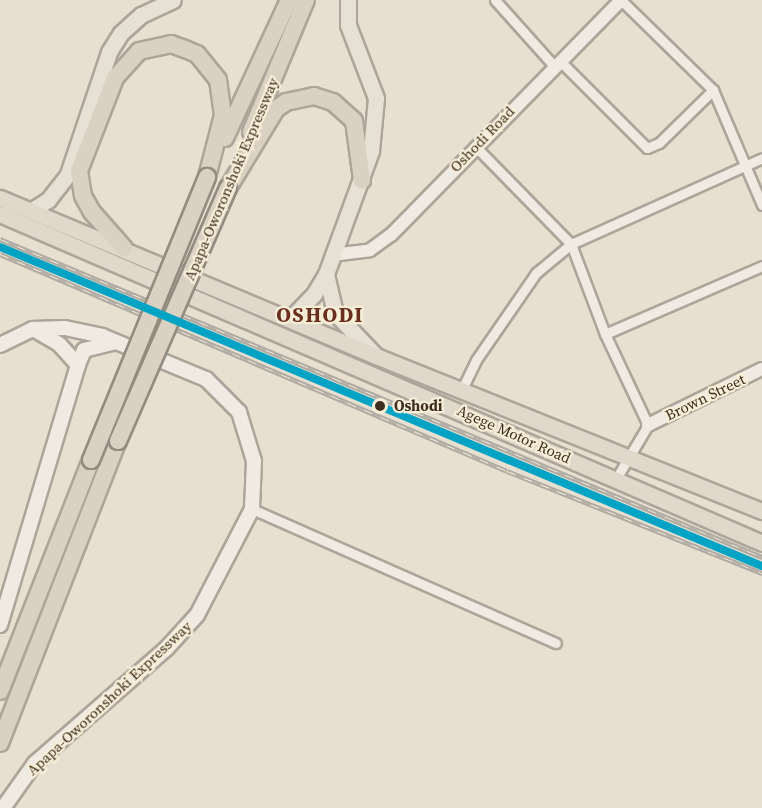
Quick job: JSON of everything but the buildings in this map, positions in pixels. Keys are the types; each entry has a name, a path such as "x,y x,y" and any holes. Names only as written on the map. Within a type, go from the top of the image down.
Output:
{"highway":[{"name":"Apapa-Oworonshoki Expressway","path":"0,691 91,460 207,177 289,0"},
{"name":"Apapa-Oworonshoki Expressway","path":"0,743 118,441 228,188 306,0"},
{"path":"124,248 92,212 83,196 79,171 114,78 139,51 171,44 197,54 220,88 224,115 207,177"},
{"path":"228,188 264,124 293,99 333,102 354,121 362,180"},
{"name":"Agege Motor Road","path":"0,198 124,248 376,356 762,511"},
{"name":"Agege Motor Road","path":"0,214 762,543"}],"main road":[{"path":"32,210 48,200 68,174 109,52 121,33 130,22 173,0"},
{"path":"290,319 314,294 326,274 362,180 377,121 376,99 348,25 348,0"},
{"path":"326,274 335,313 376,356"},
{"name":"Apapa-Oworonshoki Expressway","path":"3,808 35,763 167,648 196,615 252,509 251,445 229,398 206,379 121,344 65,328 33,329"},
{"path":"0,345 33,329 59,344 78,365"},
{"path":"0,625 84,350 93,345 121,344"}],"street":[{"path":"495,0 557,63 647,148 659,143 713,90"},
{"path":"621,0 713,90 762,205"},
{"name":"Oshodi Road","path":"332,255 370,250 391,235 475,146 621,0"},
{"path":"475,146 571,244 605,334 648,425 616,479"},
{"path":"462,389 476,360 536,273 571,244 762,158"},
{"path":"605,334 762,266"},
{"name":"Brown Street","path":"648,425 762,369"},
{"path":"252,509 556,643"}],"railway":[{"path":"0,239 762,557"},
{"path":"0,254 507,471 762,573"}],"transit line":[{"path":"0,247 762,566"}],"place":[{"name":"Oshodi","path":"380,406"}],"district":[{"name":"OSHODI","path":"320,315"}]}
